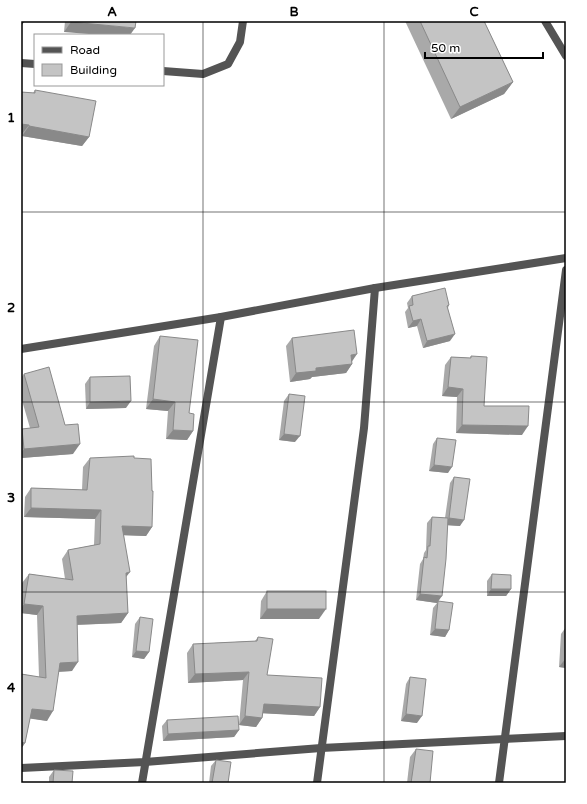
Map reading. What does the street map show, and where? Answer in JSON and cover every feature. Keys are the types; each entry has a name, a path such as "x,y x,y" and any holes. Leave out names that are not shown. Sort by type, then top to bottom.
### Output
{"street":[{"path":"164,71 203,74 228,64 240,42 243,21"},
{"path":"545,21 566,56"},
{"path":"21,63 34,64"},
{"path":"21,349 221,318 375,288 566,258"},
{"path":"499,783 566,270"},
{"path":"317,783 364,428 375,288"},
{"path":"142,783 221,318"},
{"path":"21,768 145,762 321,748 566,736"}],"building":[{"path":"71,21 136,21 135,28"},
{"path":"420,21 484,21 513,82 460,107"},
{"path":"35,90 96,101 89,137 21,124 21,92 35,93"},
{"path":"445,288 449,305 447,306 455,334 427,341 421,319 413,321 409,306 413,305 412,296"},
{"path":"354,330 357,354 351,355 352,364 316,368 316,371 296,373 292,338"},
{"path":"160,336 198,340 189,413 194,414 193,431 173,430 175,402 153,399"},
{"path":"471,356 487,357 484,406 529,406 528,426 462,425 463,389 448,387 451,357 471,358"},
{"path":"49,367 65,425 78,424 80,444 24,449 22,429 39,427 24,374"},
{"path":"130,376 131,401 90,402 90,377"},
{"path":"289,394 305,396 300,436 284,434"},
{"path":"437,438 456,440 452,467 434,465"},
{"path":"134,456 134,458 151,459 153,491 152,527 122,526 130,572 126,573 128,613 77,616 78,662 60,663 53,711 32,709 25,743 21,742 21,674 46,678 43,606 24,604 29,574 73,580 68,550 100,544 101,510 31,508 31,488 87,490 90,458"},
{"path":"454,477 470,479 464,520 449,518"},
{"path":"432,517 448,518 442,596 420,594 424,557 427,558 428,546 430,546"},
{"path":"492,574 511,575 511,589 491,589"},
{"path":"267,591 326,591 326,609 267,609"},
{"path":"438,601 453,603 449,630 435,629"},
{"path":"140,617 153,619 149,652 136,651"},
{"path":"258,637 273,639 267,675 322,678 320,707 264,704 262,718 245,716 249,672 195,674 193,644 257,641"},
{"path":"410,677 426,679 422,716 406,714"},
{"path":"238,716 239,730 168,734 167,720"},
{"path":"416,749 433,751 430,783 411,783"},
{"path":"216,760 231,762 228,783 212,783"},
{"path":"54,770 73,771 72,783 53,783"}]}
